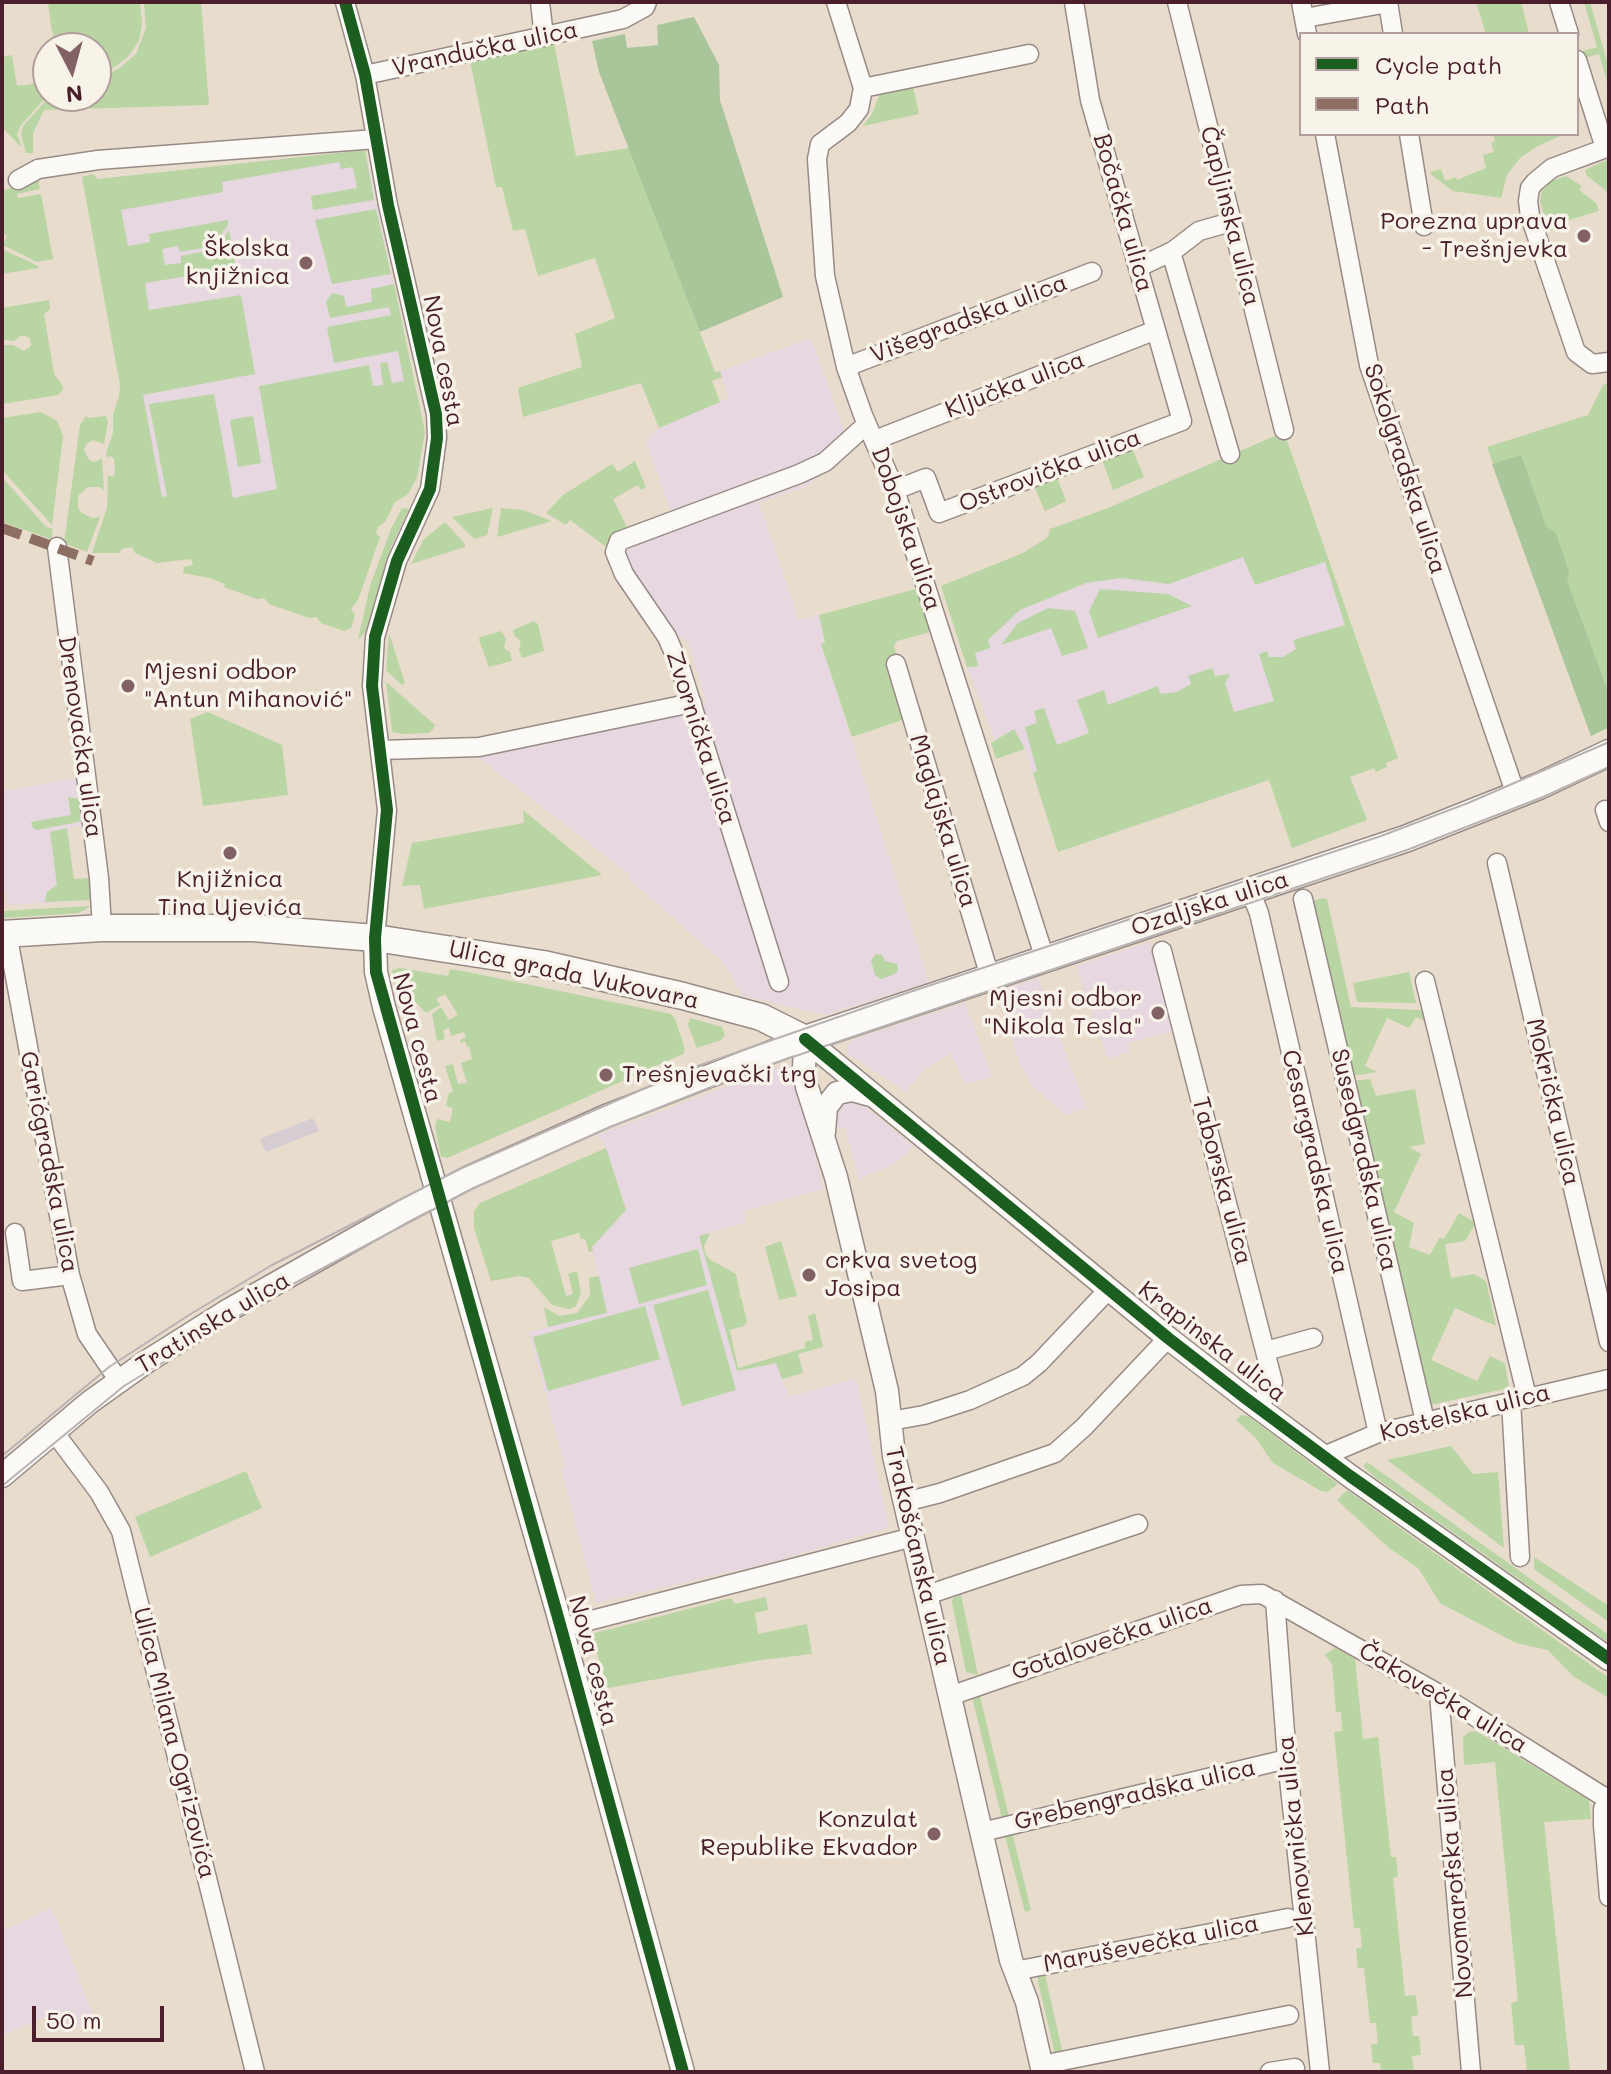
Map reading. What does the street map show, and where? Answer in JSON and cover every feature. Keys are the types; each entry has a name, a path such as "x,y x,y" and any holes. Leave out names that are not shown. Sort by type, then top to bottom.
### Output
{"main road":[{"name":"Ozaljska ulica","path":"805,1039 1405,839 1516,795 1609,753"},
{"name":"Ulica grada Vukovara","path":"5,933 102,928 253,928 375,938 543,964 683,996 761,1017 805,1039"}],"street":[{"name":"Nova cesta","path":"345,2 365,75 388,205 436,414 437,438 430,489 397,561 375,637 372,686 386,828 375,938 376,972 683,2072"},
{"path":"540,2 544,37"},
{"name":"Vrandučka ulica","path":"365,75 623,19 645,7 647,2"},
{"path":"836,2 863,88 1029,54"},
{"name":"Bočačka ulica","path":"1074,2 1090,100 1182,421"},
{"name":"Čapljinska ulica","path":"1177,2 1284,430"},
{"path":"1304,18 1388,2 1393,32"},
{"path":"1559,2 1568,32"},
{"path":"1579,66 1607,148 1552,168 1530,188 1528,201 1534,229 1576,352 1592,364 1609,362"},
{"name":"Dobojska ulica","path":"863,88 859,109 848,123 820,144 817,159 824,272 846,367 895,490 1045,959"},
{"name":"Sokolgradska ulica","path":"1325,136 1369,365 1516,795"},
{"path":"1409,136 1424,226"},
{"path":"18,180 38,169 98,160 376,139"},
{"path":"1139,267 1171,252 1199,231 1231,222"},
{"path":"1171,252 1230,454"},
{"name":"Višegradska ulica","path":"846,367 1092,272"},
{"name":"Ključka ulica","path":"871,432 1156,330"},
{"name":"Ostrovička ulica","path":"895,490 926,478 939,513 1182,421"},
{"name":"Zvornička ulica","path":"779,982 692,703 667,637 616,557 619,541 825,462 871,432"},
{"name":"Drenovačka ulica","path":"57,547 99,878 102,928"},
{"name":"Maglajska ulica","path":"896,664 990,977"},
{"path":"380,750 479,747 692,703"},
{"name":"Mokrička ulica","path":"1497,863 1609,1342"},
{"name":"Cesargradska ulica","path":"1250,891 1259,913 1378,1433"},
{"name":"Susedgradska ulica","path":"1303,899 1425,1421"},
{"name":"Garićgradska ulica","path":"5,933 70,1275 87,1334 119,1381"},
{"name":"Taborska ulica","path":"1162,951 1273,1382 1259,1407"},
{"path":"1425,981 1519,1399 1520,1557"},
{"path":"439,1192 606,1116 805,1039"},
{"name":"Krapinska ulica","path":"805,1039 1168,1338 1324,1456 1609,1659"},
{"name":"Trakošćanska ulica","path":"805,1039 804,1070 812,1104 825,1137 881,1365 890,1407 892,1445 913,1537 1015,1971 1027,2002 1043,2069"},
{"path":"825,1137 826,1107 837,1093 860,1091 878,1097"},
{"name":"Tratinska ulica","path":"2,1476 119,1381 227,1311 439,1192"},
{"path":"15,1233 22,1281 70,1275"},
{"path":"890,1421 924,1415 970,1400 1023,1376 1109,1289"},
{"path":"905,1502 1055,1453 1084,1427 1168,1338"},
{"path":"1266,1351 1313,1338"},
{"name":"Kostelska ulica","path":"1324,1456 1378,1433 1609,1379"},
{"name":"Ulica Milana Ogrizovića","path":"54,1432 109,1507 121,1531 255,2072"},
{"path":"927,1595 1138,1524"},
{"path":"561,1628 913,1537"},
{"name":"Gotalovečka ulica","path":"950,1696 1241,1595 1262,1594 1275,1600"},
{"name":"Čakovečka ulica","path":"1275,1600 1439,1694 1609,1799"},
{"name":"Klenovnička ulica","path":"1275,1600 1287,1759 1320,2072"},
{"name":"Novomarofska ulica","path":"1439,1694 1471,2072"},
{"name":"Grebengradska ulica","path":"982,1832 1287,1759"},
{"path":"1609,1799 1603,1809 1603,1825 1609,1897"},
{"name":"Maruševečka ulica","path":"1015,1971 1288,1918"},
{"path":"1043,2069 1289,2015"},
{"path":"1270,2072 1295,2068"}],"shaded area":[{"path":"365,150 425,432 417,478 408,494 205,537 120,549 121,401 98,179"},
{"path":"811,338 850,446 808,486 759,503 799,620 819,615 825,642 821,644 929,982 825,1015 743,996 721,960 630,880 629,874 479,758 479,754 707,704 688,642 677,636 639,583 625,557 631,543 674,522 646,441 659,428 729,398 720,371"},
{"path":"1284,432 1380,707 1341,752 1364,812 1269,780 1058,852 1025,749 996,759 991,744 995,740 941,586 1023,553 1048,537 1050,529 1108,508"},
{"path":"76,778 83,826 68,828 74,879 89,878 91,900 7,905 6,892 2,892 2,791"},
{"path":"1150,942 1174,1031 1128,1043 1130,1052 1108,1059 1076,966"},
{"path":"1038,978 1086,1108 1066,1115 1032,1086 1020,1064 997,992"},
{"path":"965,1003 992,1077 964,1084 951,1053 923,1070 906,1092 847,1053 849,1044 855,1039"},
{"path":"784,1065 791,1066 796,1072 823,1189 744,1211 746,1222 699,1236 737,1371 776,1363 789,1397 856,1378 889,1527 772,1562 596,1603 561,1469 565,1467 529,1332 607,1312 592,1247 626,1210 606,1148 598,1135"},
{"path":"854,1098 913,1146 889,1167 859,1180 845,1127 834,1129 833,1105"},
{"path":"313,1118 319,1131 266,1152 260,1139"},
{"path":"52,1908 96,2023 60,2031 51,2015 2,2035 2,1931"}],"green space":[{"path":"140,2 142,24 139,41 127,58 112,69 112,32 52,32 48,3"},
{"path":"144,2 201,2 209,105 112,108 112,72 136,54 146,28"},
{"path":"1476,2 1521,2 1529,32 1485,32"},
{"path":"1584,2 1590,2 1609,68 1609,88 1599,54 1584,58 1583,51 1597,47"},
{"path":"694,17 719,65 720,100 783,297 700,332 599,72 592,41 625,34 627,48 658,45 657,25"},
{"path":"554,43 576,156 630,148 715,372 720,371 722,377 712,381 720,402 659,428 641,383 523,417 518,388 582,367 575,334 615,318 595,258 538,276 525,229 513,231 502,187 496,187 470,61"},
{"path":"12,55 17,86 32,84 33,112 17,134 22,148 2,127 2,57"},
{"path":"913,86 919,114 863,126 872,114 880,93"},
{"path":"36,112 43,112 33,133 33,153 26,153 21,134 23,126"},
{"path":"1494,136 1560,136 1520,158 1507,175 1501,198 1453,191 1430,172 1441,169 1445,181 1456,177 1457,180 1486,168 1483,155 1494,152 1491,143 1495,141"},
{"path":"365,150 374,200 313,210 311,196 357,188 353,167 341,169 339,162 222,182 223,192 121,210 128,246 150,242 149,234 228,220 228,225 213,246 180,252 178,246 162,249 165,265 181,263 181,256 216,249 229,230 236,268 145,283 149,310 241,295 255,374 143,395 162,497 167,496 149,404 214,394 233,498 277,489 259,386 369,365 373,386 383,385 380,363 387,362 392,383 404,381 398,351 334,363 327,327 391,315 389,307 330,318 326,302 332,293 344,296 346,307 372,302 371,289 394,284 425,432 417,478 408,494 395,502 385,522 378,527 376,533 380,537 358,600 351,609 355,615 351,628 344,631 321,623 317,617 309,618 269,604 264,598 257,599 224,587 225,584 210,578 183,573 184,567 193,565 191,559 157,563 135,553 132,547 119,553 92,553 107,508 108,475 112,477 115,474 114,459 110,456 107,458 106,453 113,433 113,415 120,385 82,177 93,174 98,179"},
{"path":"1609,159 1608,192 1587,176 1585,170"},
{"path":"1566,176 1582,186 1579,190 1596,203 1599,211 1556,224 1557,229 1549,231 1540,201 1542,191 1551,181"},
{"path":"38,178 40,189 17,194 18,198 41,194 53,259 37,262 3,245 7,236 2,233 2,191"},
{"path":"376,209 391,274 332,284 315,220"},
{"path":"2,249 38,266 38,268 2,274"},
{"path":"49,300 50,309 44,314 54,374 63,386 62,391 58,395 2,404 2,345 13,345 24,351 31,346 30,339 25,336 14,341 2,340 2,308"},
{"path":"1609,383 1609,727 1591,736 1487,447 1588,415 1603,385"},
{"path":"41,412 57,421 63,436 52,525 2,470 2,418"},
{"path":"86,416 106,416 108,421 104,444 93,440 86,444 84,450 89,460 102,459 104,491 100,487 88,487 78,496 78,508 82,513 92,518 100,517 87,552 64,543 80,425"},
{"path":"253,416 261,463 238,467 230,420"},
{"path":"1284,432 1398,758 1376,772 1374,768 1350,777 1367,820 1292,848 1269,780 1058,852 1033,773 1037,771 1025,727 1037,723 1034,711 1044,708 1057,745 1089,733 1077,700 1104,690 1108,705 1158,686 1160,694 1177,692 1191,684 1188,676 1212,668 1215,676 1230,674 1225,683 1234,712 1274,701 1259,654 1267,651 1269,657 1283,657 1296,649 1293,640 1345,625 1325,562 1255,585 1243,557 1169,584 1121,578 1086,583 1020,610 988,640 990,648 975,653 978,666 971,667 967,667 941,586 1023,553 1048,537 1050,529 1108,508"},
{"path":"1131,446 1144,477 1113,490 1101,457"},
{"path":"1521,455 1546,526 1556,533 1569,572 1567,581 1609,694 1609,727 1591,736 1492,464"},
{"path":"635,461 646,487 641,490 638,485 613,499 627,527 614,533 605,546 570,520 566,525 546,513 563,495 612,464 618,472"},
{"path":"1056,475 1066,501 1045,511 1033,484"},
{"path":"2,477 46,527 53,529 51,539 2,522"},
{"path":"402,508 409,509 391,547 366,631 358,640 370,586"},
{"path":"493,508 487,535 474,539 452,517"},
{"path":"501,508 523,510 552,521 497,537"},
{"path":"445,522 465,547 411,564 424,539"},
{"path":"916,589 930,632 897,641 894,646 914,712 908,718 852,737 821,644 825,642 819,615"},
{"path":"1100,589 1168,594 1192,606 1098,638 1089,611"},
{"path":"1048,608 1075,611 1088,648 1062,656 1051,628 1001,645 1018,623"},
{"path":"534,621 538,624 544,651 522,658 519,650 521,642 513,630"},
{"path":"501,631 506,639 504,648 510,652 512,661 489,667 480,637"},
{"path":"389,633 405,683 402,685 386,670"},
{"path":"386,682 435,725 429,733 392,732"},
{"path":"208,712 282,745 288,795 203,806 190,719"},
{"path":"1014,729 1025,749 996,759 991,743"},
{"path":"68,797 80,799 83,821 37,830 33,828 31,822 71,815"},
{"path":"523,810 602,875 424,909 420,885 402,886 412,843 524,823"},
{"path":"67,828 74,879 89,878 91,900 45,902 47,892 57,885 50,832"},
{"path":"1327,899 1351,1007 1425,1012 1425,1021 1416,1017 1409,1028 1387,1018 1365,1066 1377,1072 1351,1076 1312,901"},
{"path":"91,906 79,913 4,918 3,911"},
{"path":"876,954 882,955 885,961 897,964 895,974 881,979 875,975 871,960"},
{"path":"400,968 448,976 450,969 468,972 671,1014 685,1049 683,1054 562,1108 447,1158 441,1157 435,1127 437,1119 450,1122 453,1108 446,1106 449,1093 453,1092 445,1066 453,1064 458,1084 467,1083 461,1063 472,1059 469,1046 460,1040 466,1037 464,1032 451,1036 449,1028 443,1030 445,1039 437,1041 432,1014 441,1007 449,1020 458,1015 445,994 436,999 440,1005 426,1013 408,994 397,996 392,970"},
{"path":"1409,972 1416,1003 1357,1002 1353,983"},
{"path":"690,1018 722,1027 725,1035 721,1040 697,1048 688,1025"},
{"path":"1370,1079 1376,1096 1415,1089 1425,1144 1409,1147 1421,1154 1394,1212 1414,1223 1409,1247 1430,1255 1439,1238 1444,1239 1459,1213 1476,1223 1465,1241 1445,1244 1451,1278 1474,1274 1486,1281 1496,1326 1455,1308 1431,1360 1477,1381 1490,1356 1505,1363 1509,1388 1430,1405 1352,1081"},
{"path":"606,1148 626,1210 592,1247 593,1251 589,1252 585,1239 581,1239 579,1233 551,1241 566,1296 573,1294 568,1274 577,1271 581,1293 576,1306 569,1309 552,1305 529,1278 519,1276 491,1281 474,1228 474,1211 480,1203"},
{"path":"710,1233 704,1246 705,1253 709,1259 736,1274 747,1321 744,1326 730,1330 738,1368 805,1348 805,1342 813,1340 808,1316 815,1313 823,1347 798,1354 803,1373 782,1379 776,1363 737,1371 699,1236"},
{"path":"781,1241 797,1296 779,1300 765,1247"},
{"path":"698,1249 707,1285 639,1304 629,1268"},
{"path":"599,1276 607,1313 548,1327 544,1307 559,1316 577,1313 590,1295 589,1278"},
{"path":"708,1290 736,1390 682,1406 653,1305"},
{"path":"645,1306 660,1359 548,1391 533,1337"},
{"path":"1241,1415 1248,1416 1338,1484 1327,1492 1321,1491 1273,1463 1255,1437 1236,1420"},
{"path":"1451,1446 1473,1474 1498,1472 1504,1548 1387,1460"},
{"path":"1367,1462 1609,1635 1609,1643 1375,1477 1363,1466"},
{"path":"246,1471 262,1508 150,1557 135,1517"},
{"path":"1347,1490 1609,1678 1609,1698 1573,1676 1548,1650 1516,1643 1440,1603 1418,1568 1389,1548 1337,1500"},
{"path":"1534,1557 1609,1606 1609,1622 1534,1569"},
{"path":"961,1595 978,1675 966,1672 952,1602 953,1598"},
{"path":"766,1597 768,1610 755,1613 758,1634 807,1624 812,1654 761,1660 608,1688 591,1634 731,1598 735,1604"},
{"path":"1335,1648 1355,1659 1363,1739 1378,1737 1391,1857 1396,1857 1398,1876 1393,1878 1405,1996 1416,1995 1418,2015 1411,2017 1413,2036 1419,2036 1421,2055 1412,2056 1414,2072 1381,2072 1380,2063 1373,2063 1371,2045 1378,2043 1376,2023 1370,2023 1364,1968 1358,1968 1356,1949 1362,1947 1360,1928 1354,1928 1334,1732 1342,1731 1341,1712 1336,1712 1332,1664 1325,1655"},
{"path":"979,1692 1009,1817 1002,1819 972,1697"},
{"path":"1476,1731 1589,1800 1591,1819 1544,1822 1570,2072 1527,2072 1524,2045 1515,2045 1511,2003 1518,2001 1495,1762 1464,1765 1463,1737"},
{"path":"1012,1832 1031,1910 1025,1912 1005,1836"},
{"path":"1045,1975 1063,2054 1055,2054 1038,1982 1038,1977"}],"tram line":[{"path":"2,1456 109,1367 189,1315 272,1265 462,1168 689,1069 907,993 1381,836 1468,803 1609,742"},
{"path":"2,1486 124,1386 278,1292 472,1189 610,1127 757,1069 1407,850 1543,797 1609,767"}],"marked path":[{"path":"2,528 93,561"}],"cycle path":[{"path":"345,2 365,75 388,205 436,414 437,438 430,489 397,561 375,637 372,686 387,810 375,938 376,972 683,2072"},
{"path":"805,1039 1244,1397 1609,1659"}],"place":[{"name":"Porezna uprava - Trešnjevka","path":"1584,236"},
{"name":"Školska knjižnica","path":"306,263"},
{"name":"Mjesni odbor \"Antun Mihanović\"","path":"128,686"},
{"name":"Knjižnica Tina Ujevića","path":"230,853"},
{"name":"Mjesni odbor \"Nikola Tesla\"","path":"1158,1013"},
{"name":"Trešnjevački trg","path":"606,1075"},
{"name":"crkva svetog Josipa","path":"809,1275"},
{"name":"Konzulat Republike Ekvador","path":"934,1834"}]}
